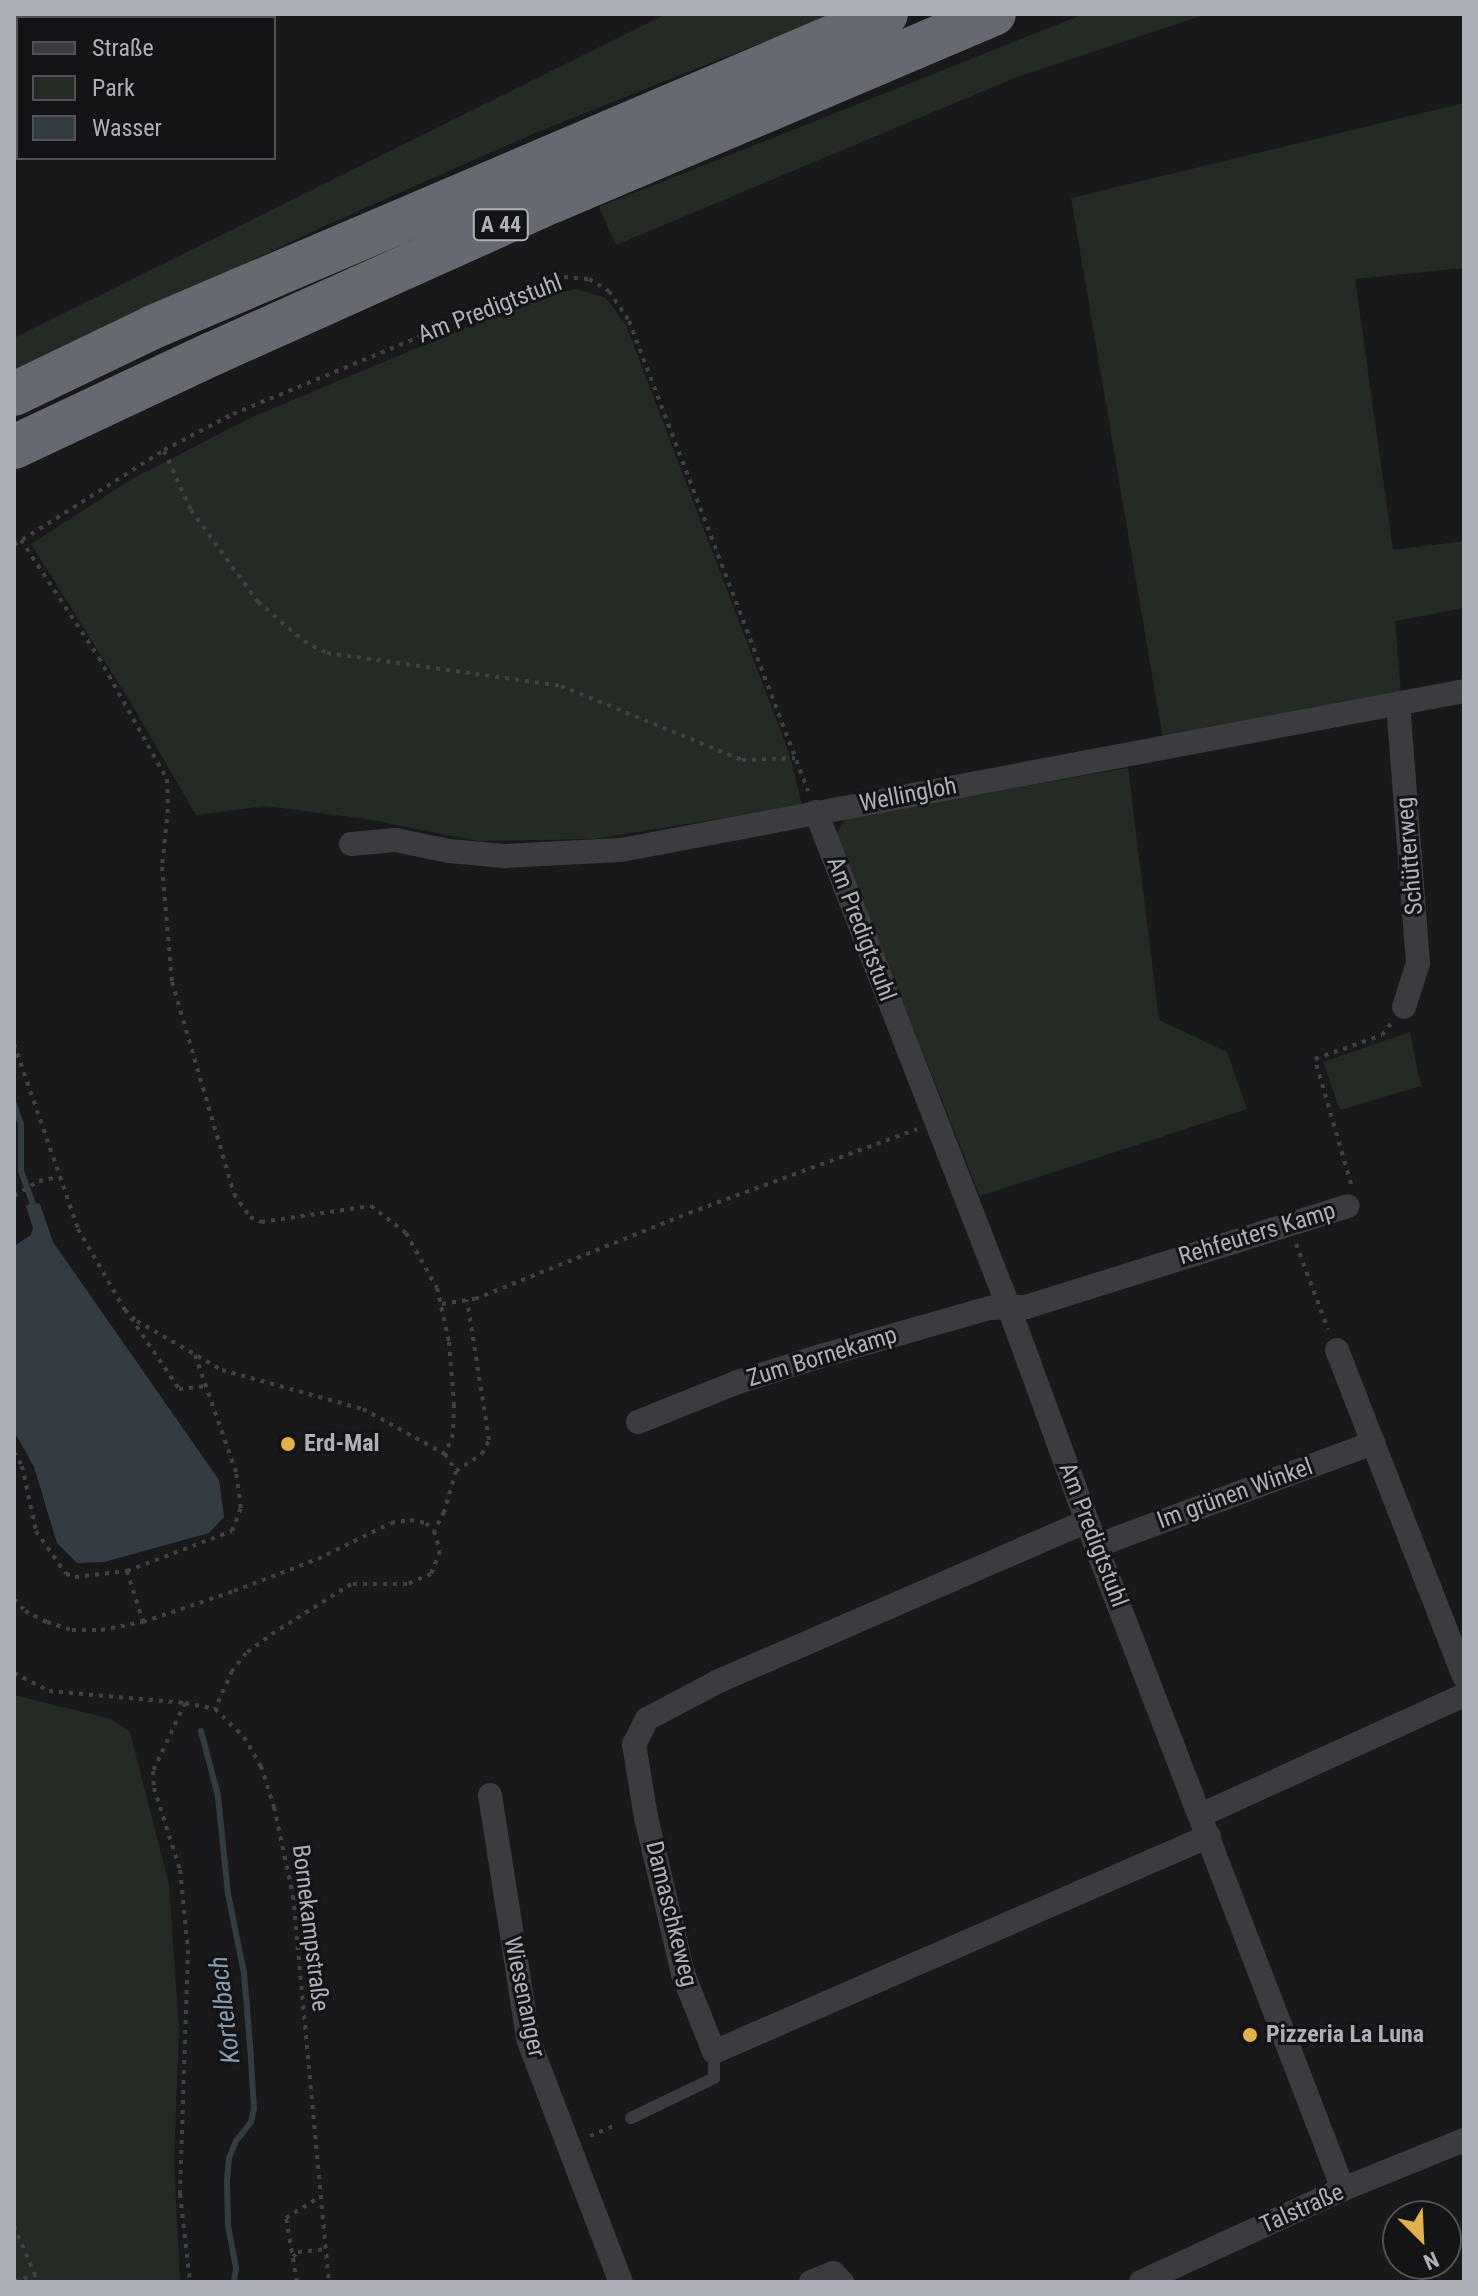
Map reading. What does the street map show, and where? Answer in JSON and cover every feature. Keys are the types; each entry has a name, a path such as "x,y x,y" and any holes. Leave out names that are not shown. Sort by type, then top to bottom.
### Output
{"highway":[{"name":"A 44","path":"14,394 153,327 886,14"},
{"name":"A 44","path":"14,447 553,201 994,14"}],"street":[{"name":"Wellingloh","path":"351,844 396,840 449,851 505,856 563,856 621,850 1464,691"},
{"name":"Schütterweg","path":"1398,703 1418,963 1404,1007"},
{"name":"Am Predigtstuhl","path":"816,812 934,1122 1009,1308 1096,1546 1343,2189"},
{"name":"Rehfeuters Kamp","path":"1009,1308 1026,1307 1348,1206"},
{"name":"Zum Bornekamp","path":"638,1422 738,1382 990,1308 1009,1308"},
{"path":"1337,1350 1464,1676"},
{"name":"Im grünen Winkel","path":"1096,1546 1373,1443"},
{"name":"Damaschkeweg","path":"714,2052 683,1974 646,1817 634,1744 647,1719 785,1651 1087,1521"},
{"path":"714,2052 1205,1826 1464,1695"},
{"name":"Wiesenanger","path":"490,1795 528,2039 621,2282"},
{"name":"Talstraße","path":"1141,2282 1343,2189 1464,2140"},
{"path":"811,2282 833,2273 842,2282"}],"lane":[{"path":"631,2118 714,2078 714,2052"}],"path":[{"name":"Am Predigtstuhl","path":"14,545 164,450 296,387 564,277 589,279 609,291 629,321 816,812"},
{"path":"164,450 191,510 258,602 304,641 327,653 561,686 742,760 795,758"},
{"path":"21,540 99,658 167,779 168,809 162,867 172,982 234,1194 250,1217 261,1222 371,1206 406,1233 424,1260 442,1304 454,1404 453,1434 445,1454"},
{"name":"Rehfeuters Kamp","path":"1348,1206 1351,1179 1315,1059 1382,1035 1404,1007"},
{"path":"14,1044 78,1229 125,1310 179,1389 206,1386"},
{"path":"442,1304 467,1300 934,1122"},
{"path":"14,1196 32,1185 58,1177"},
{"path":"1289,1224 1337,1350"},
{"path":"434,1531 444,1512 456,1471 482,1454 489,1440 467,1300"},
{"path":"125,1310 137,1321 232,1375 363,1409 445,1454 456,1471"},
{"path":"14,1452 22,1466 36,1531 57,1565 75,1577 127,1571 232,1531 241,1508 236,1472 195,1353"},
{"path":"14,1599 25,1611 47,1622 72,1630 101,1630 143,1622 318,1559 391,1523 410,1520 426,1523 434,1531 440,1551 431,1574 407,1584 351,1584 275,1632 246,1653 232,1671 215,1709 185,1703 49,1691 14,1673"},
{"path":"127,1571 143,1622"},
{"path":"185,1703 153,1771 154,1788 180,1870 188,1950 180,2194 190,2282"},
{"name":"Bornekampstraße","path":"215,1709 244,1737 261,1766 293,1896 329,2282"},
{"path":"569,2145 631,2118"},
{"path":"297,2282 286,2218 319,2197"},
{"path":"14,2226 38,2282"},
{"path":"293,2257 298,2252 325,2249"},
{"path":"14,2281 36,2275"}],"green space":[{"path":"666,14 834,14 535,133 329,224 14,372 14,338"},
{"path":"1084,14 1207,14 1017,77 616,245 599,207"},
{"path":"1464,103 1464,268 1355,279 1393,550 1464,541 1464,608 1395,621 1401,694 1163,739 1071,198"},
{"path":"577,289 606,298 626,325 789,753 802,805 594,839 478,841 366,819 265,806 196,815 131,703 31,544 132,479 252,417 541,296"},
{"path":"1128,768 1159,1020 1227,1052 1247,1109 980,1196 836,834 846,818"},
{"path":"1410,1032 1421,1086 1340,1110 1323,1062"},
{"path":"14,1695 111,1719 130,1732 169,1885 179,2029 174,2162 180,2282 14,2282"}],"water":[{"path":"32,1202 40,1204 53,1242 219,1480 224,1517 209,1533 104,1562 77,1563 57,1543 34,1467 14,1431 14,1246 31,1235 33,1228 26,1206"}],"waterway":[{"name":"Kortelbach","path":"14,1104 21,1124 21,1171 32,1202"},
{"name":"Kortelbach","path":"201,1731 218,1796 228,1894 244,1973 254,2109 251,2122 236,2141 229,2158 228,2225 236,2268 234,2282"}],"place":[{"name":"Erd-Mal","path":"288,1444"},
{"name":"Pizzeria La Luna","path":"1250,2035"}]}
